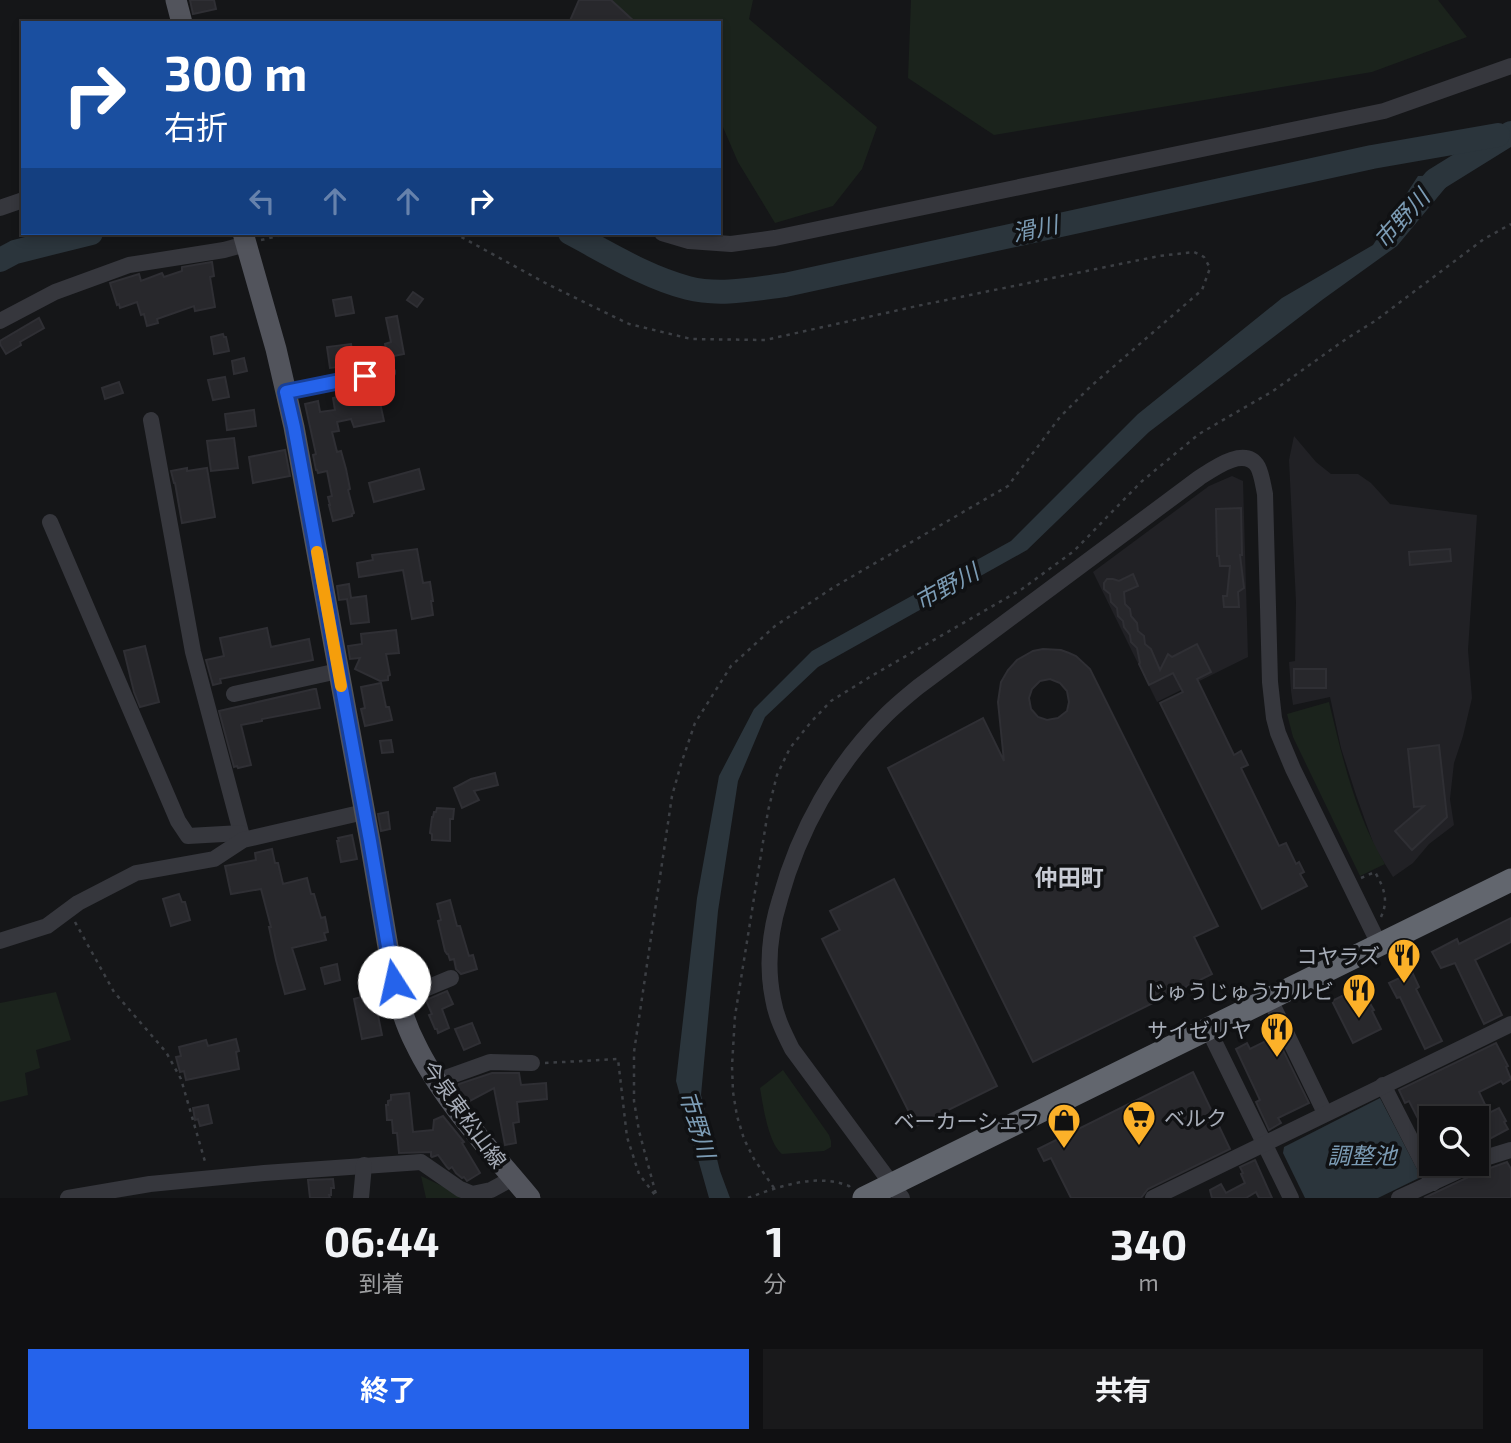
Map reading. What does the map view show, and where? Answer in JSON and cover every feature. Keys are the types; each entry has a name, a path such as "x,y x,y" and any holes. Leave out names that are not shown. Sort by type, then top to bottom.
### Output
{"highway":[{"path":"897,1194 1379,944 1511,880"},
{"path":"858,1194 897,1194 1511,894"}],"main road":[{"path":"176,0 181,21"},
{"name":"今泉東松山線","path":"244,238 276,349 294,427 398,1000 415,1044 437,1081 530,1198"}],"street":[{"path":"669,235 689,241 731,244 775,238 1384,111 1511,66"},
{"path":"0,208 21,201"},
{"path":"0,321 55,292 130,265 224,250 244,238"},
{"path":"286,392 388,372"},
{"path":"151,420 193,652 242,836"},
{"path":"897,1194 792,1049 780,1024 773,999 769,971 773,925 784,883 803,834 817,806 858,747 885,716 918,687 1199,478 1235,458 1250,459 1255,463 1262,477 1265,494 1270,682 1278,733 1379,944"},
{"path":"50,522 178,821 188,836 242,836 364,812"},
{"path":"234,694 338,671"},
{"path":"0,941 47,926 78,903 136,873 214,859 242,836"},
{"path":"398,1000 451,978"},
{"path":"1275,1010 1325,1114"},
{"path":"1153,1198 1511,1024"},
{"path":"1213,1041 1291,1198"},
{"path":"437,1081 490,1062 531,1063"},
{"path":"1383,1085 1433,1183"},
{"path":"1489,1157 1511,1150"},
{"path":"68,1198 150,1184 364,1164 421,1162 460,1189 472,1194 491,1189 513,1178"},
{"path":"362,1198 364,1164"},
{"path":"1399,1198 1448,1176"}],"path":[{"path":"774,1188 744,1139 733,1092 732,1066 735,1016 768,811 777,775 790,748 831,701 1022,589 1074,551 1141,482 1199,435 1273,391 1375,321 1484,239 1511,224"},
{"path":"244,238 272,235"},
{"path":"458,235 549,285 629,324 691,340 765,340 1159,256 1194,252 1204,257 1210,268 1202,290 1090,387 1060,417 1008,486 834,587 775,626 731,666 695,723 672,796 634,1052 634,1101 657,1198"},
{"path":"1358,880 1375,872 1386,899 1380,919"},
{"path":"69,911 114,992 166,1052 181,1079 210,1178"},
{"path":"531,1063 618,1059 627,1137 639,1174 657,1198"},
{"path":"748,1198 774,1188 813,1180 836,1181 849,1186 858,1194"}],"shaded area":[{"path":"611,0 753,0 749,19 877,127 862,169 833,206 775,223 738,162 721,123 721,21 631,21"},
{"path":"911,0 1438,0 1467,37 1372,72 994,135 908,78"},
{"path":"1294,436 1316,462 1331,474 1358,474 1371,483 1390,504 1477,515 1468,650 1472,698 1454,763 1450,799 1454,825 1429,844 1413,863 1393,877 1375,848 1356,795 1341,748 1330,697 1293,705 1289,662 1295,661 1296,602 1289,460"},
{"path":"1232,476 1243,481 1248,657 1157,702 1093,572 1209,486"},
{"path":"1329,702 1358,806 1385,864 1360,876 1293,737 1287,714"},
{"path":"56,992 71,1040 36,1050 40,1068 25,1073 28,1095 0,1102 0,1003"},
{"path":"783,1070 829,1135 831,1147 824,1151 782,1154 777,1149 767,1123 760,1088"},
{"path":"421,1176 459,1194 460,1198 426,1198"}],"water":[{"path":"1456,175 1397,246 1149,432 1027,550 818,667 765,717 738,781 718,911 701,1095 720,1171 730,1198 709,1198 676,1081 697,898 719,776 754,709 812,651 1011,541 1138,414 1282,298 1373,245 1418,176"},
{"name":"調整池","path":"1380,1098 1421,1177 1378,1198 1305,1198 1283,1153 1284,1147"}],"building":[{"path":"190,0 214,0 216,9 193,14"},
{"path":"579,0 611,0 634,21 570,21"},
{"path":"212,262 214,276 210,277 215,307 195,311 194,306 157,319 158,323 147,326 137,302 120,308 119,304 117,305 110,283 139,274 141,281 162,273 164,277 182,271 182,267"},
{"path":"413,292 423,299 417,307 407,300"},
{"path":"351,297 354,313 336,316 333,300"},
{"path":"397,316 404,354 388,357 385,344 391,342 386,318"},
{"path":"39,318 44,328 6,354 0,341"},
{"path":"223,334 229,351 214,354 211,337"},
{"path":"351,344 354,365 330,368 327,347"},
{"path":"244,358 247,371 234,374 232,361"},
{"path":"225,377 229,397 213,400 208,380"},
{"path":"119,382 123,393 105,399 102,388"},
{"path":"377,389 384,421 354,427 351,419 337,422 339,431 332,432 337,452 341,451 346,469 354,513 333,521 328,497 332,496 327,471 318,473 316,470 313,455 316,454 305,404 318,401 320,412 335,410 333,398"},
{"path":"254,410 256,426 227,430 225,414"},
{"path":"234,438 238,468 211,471 207,441"},
{"path":"285,450 290,476 253,483 249,457"},
{"path":"187,468 187,471 207,468 215,517 182,523 171,471"},
{"path":"419,469 424,489 374,502 369,483"},
{"path":"1241,508 1240,555 1244,588 1238,592 1239,607 1224,607 1223,596 1227,596 1230,566 1220,566 1217,556 1216,509"},
{"path":"417,549 423,583 430,582 433,615 412,619 403,570 359,577 357,563 373,560 372,555"},
{"path":"1450,549 1451,561 1410,565 1409,552"},
{"path":"1133,574 1138,586 1124,592 1125,604 1137,623 1138,631 1144,636 1145,644 1151,649 1160,670 1168,654 1172,657 1197,644 1211,672 1197,679 1234,755 1241,751 1248,765 1241,768 1279,846 1286,843 1296,864 1299,862 1304,872 1300,874 1307,886 1262,909 1160,703 1183,692 1173,673 1149,685 1139,664 1137,648 1118,616 1117,608 1111,602 1110,594 1104,589 1107,579 1119,581"},
{"path":"349,584 351,598 366,596 369,622 351,624 347,599 339,600 337,586"},
{"path":"267,628 271,647 309,639 313,660 220,679 221,683 213,685 206,660 224,656 220,638"},
{"path":"396,630 399,653 386,654 390,675 388,680 380,681 355,669 360,658 350,659 348,646 362,644 361,634"},
{"path":"145,646 159,702 140,707 124,651"},
{"path":"1061,650 1076,656 1090,669 1218,926 1194,937 1212,974 1033,1062 888,768 983,718 1004,761 998,702 1001,682 1017,660 1033,651","holes":["1050,679 1060,683 1067,691 1067,711 1058,718 1047,720 1038,717 1031,709 1029,698 1032,689 1040,681"]},
{"path":"1294,669 1326,669 1326,688 1294,688"},
{"path":"381,683 392,720 365,726 361,709 365,708 361,687"},
{"path":"316,689 320,708 241,725 251,765 234,767 219,711"},
{"path":"391,740 393,752 382,753 380,741"},
{"path":"1439,745 1447,817 1412,850 1395,831 1424,806 1414,807 1408,749"},
{"path":"495,773 498,785 474,791 479,800 462,808 454,788 471,779"},
{"path":"437,808 454,809 453,819 450,819 450,841 432,840 432,817"},
{"path":"388,812 390,829 381,831 378,814"},
{"path":"352,835 357,859 341,862 338,838"},
{"path":"272,849 283,884 307,878 321,918 325,917 328,932 324,933 326,940 292,948 305,989 285,994 261,889 231,894 225,866 256,860 255,853"},
{"path":"894,879 997,1086 916,1126 822,939 840,930 830,911"},
{"path":"179,894 182,902 185,902 190,920 171,926 163,899"},
{"path":"450,900 457,926 460,926 469,956 473,955 477,969 461,974 456,969 454,959 450,960 445,951 438,921 441,920 437,904"},
{"path":"1511,918 1511,942 1475,960 1502,1015 1484,1024 1455,963 1441,968 1432,952 1457,939 1459,944"},
{"path":"337,964 340,980 325,984 321,968"},
{"path":"1412,972 1419,987 1416,989 1442,1041 1425,1049 1400,997 1397,998 1389,983"},
{"name":"じゅうじゅうカルビ","path":"1360,987 1374,1010 1372,1011 1381,1029 1353,1043 1332,1001"},
{"path":"447,991 453,1004 442,1009 449,1028 438,1033 429,1015 432,1014 426,1000"},
{"path":"365,996 366,1003 375,1001 382,1035 362,1039 354,999"},
{"path":"472,1023 480,1043 464,1050 455,1029"},
{"path":"1276,1036 1309,1103 1278,1118 1281,1123 1269,1130 1256,1102 1260,1100 1236,1049 1247,1043 1250,1049"},
{"path":"236,1039 239,1069 186,1080 184,1071 180,1072 176,1057 181,1056 179,1047 206,1040 208,1046"},
{"path":"1496,1043 1508,1066 1506,1067 1511,1079 1479,1092 1486,1106 1419,1106 1419,1121 1409,1101 1405,1103 1399,1090"},
{"path":"1193,1072 1230,1149 1148,1189 1141,1198 1071,1198 1051,1158 1044,1161 1038,1149"},
{"path":"492,1073 519,1073 521,1085 546,1083 547,1099 517,1102 519,1122 513,1123 516,1143 505,1145 494,1088 468,1102 456,1085"},
{"path":"409,1093 413,1132 433,1130 434,1120 443,1116 464,1142 462,1143 480,1173 467,1181 452,1167 449,1169 438,1155 432,1157 431,1152 399,1153 397,1133 393,1133 392,1120 387,1120 386,1105 391,1100 391,1095"},
{"path":"208,1105 212,1123 200,1126 198,1119 195,1120 193,1108"},
{"path":"1499,1108 1508,1129 1489,1139 1489,1113"},
{"path":"1255,1160 1272,1198 1259,1198 1256,1192 1246,1198 1212,1198 1210,1190 1221,1184 1226,1193 1245,1183 1240,1167"},
{"path":"1507,1162 1511,1169 1511,1198 1424,1198 1471,1176 1489,1176 1489,1168"},
{"path":"333,1179 334,1188 331,1188 330,1198 310,1198 308,1180"}],"waterway":[{"name":"市野川","path":"1420,198 1435,180 1511,133"},
{"name":"滑川","path":"574,235 628,264 672,283 700,290 749,290 785,285 1372,157 1498,135"},
{"name":"滑川","path":"0,260 15,252 83,235"}],"slow traffic":[{"path":"317,552 341,686"}],"place":[{"name":"コヤラズ","path":"1404,985"},
{"name":"じゅうじゅうカルビ","path":"1359,1020"},
{"name":"サイゼリヤ","path":"1277,1059"},
{"name":"ベルク","path":"1139,1147"},
{"name":"ベーカーシェフ","path":"1064,1150"}],"district":[{"name":"仲田町","path":"1069,877"}],"route":[{"path":"365,376 286,392 394,982"}]}
